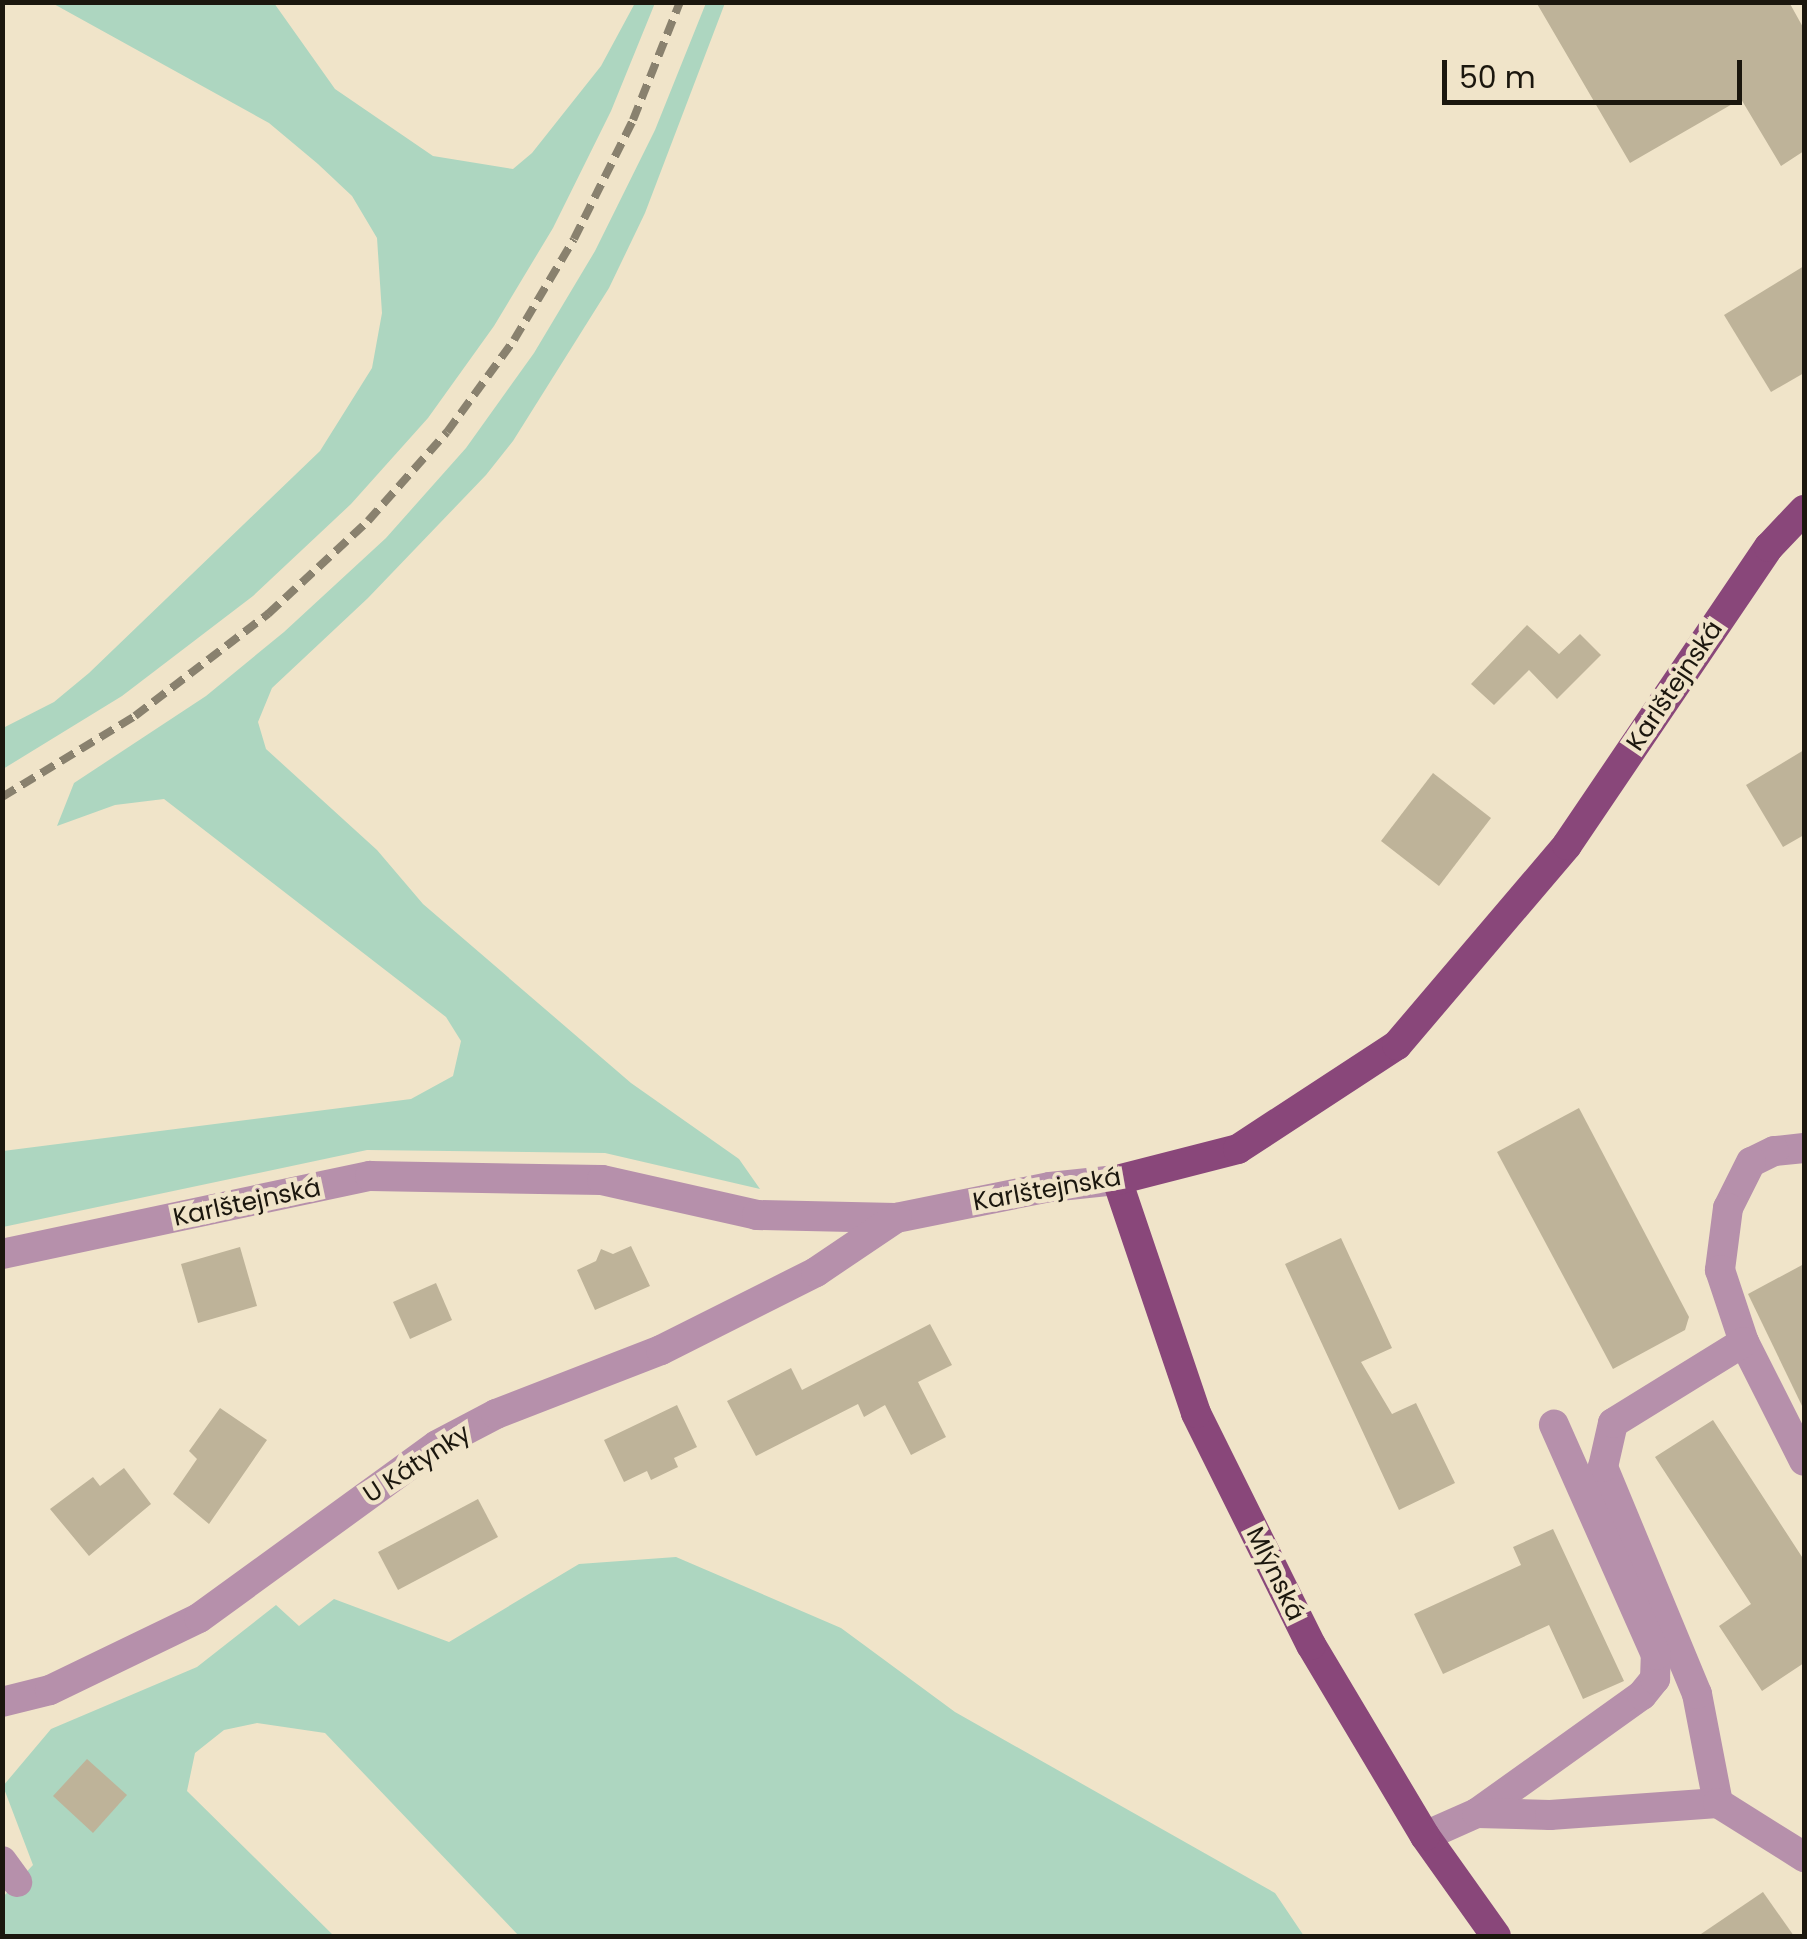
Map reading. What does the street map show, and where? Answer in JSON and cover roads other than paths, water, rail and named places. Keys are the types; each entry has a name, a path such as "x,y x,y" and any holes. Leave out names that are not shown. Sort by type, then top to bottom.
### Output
{"main road":[{"name":"Karlštejnská","path":"1117,1180 1238,1149 1397,1045 1566,845 1770,547 1804,510"},
{"name":"Mlýnská","path":"1117,1180 1196,1413 1311,1646 1425,1836 1496,1936"}],"street":[{"path":"1804,1148 1774,1151 1751,1162 1728,1208 1720,1270 1744,1342 1804,1461"},
{"name":"Karlštejnská","path":"2,1254 370,1176 602,1180 757,1215 896,1218 1050,1187 1117,1180"},
{"name":"U Kátynky","path":"2,1702 50,1690 199,1618 437,1445 496,1414 661,1350 816,1272 896,1218"},
{"path":"1718,1804 1696,1694 1603,1466 1614,1423 1744,1342"},
{"path":"1425,1836 1477,1813 1642,1694 1656,1678 1656,1655 1554,1424"},
{"path":"1477,1813 1550,1815 1718,1804 1804,1857"}],"railway":[{"path":"2,797 135,716 268,614 368,521 447,432 514,340 574,239 633,120 680,2"}]}
